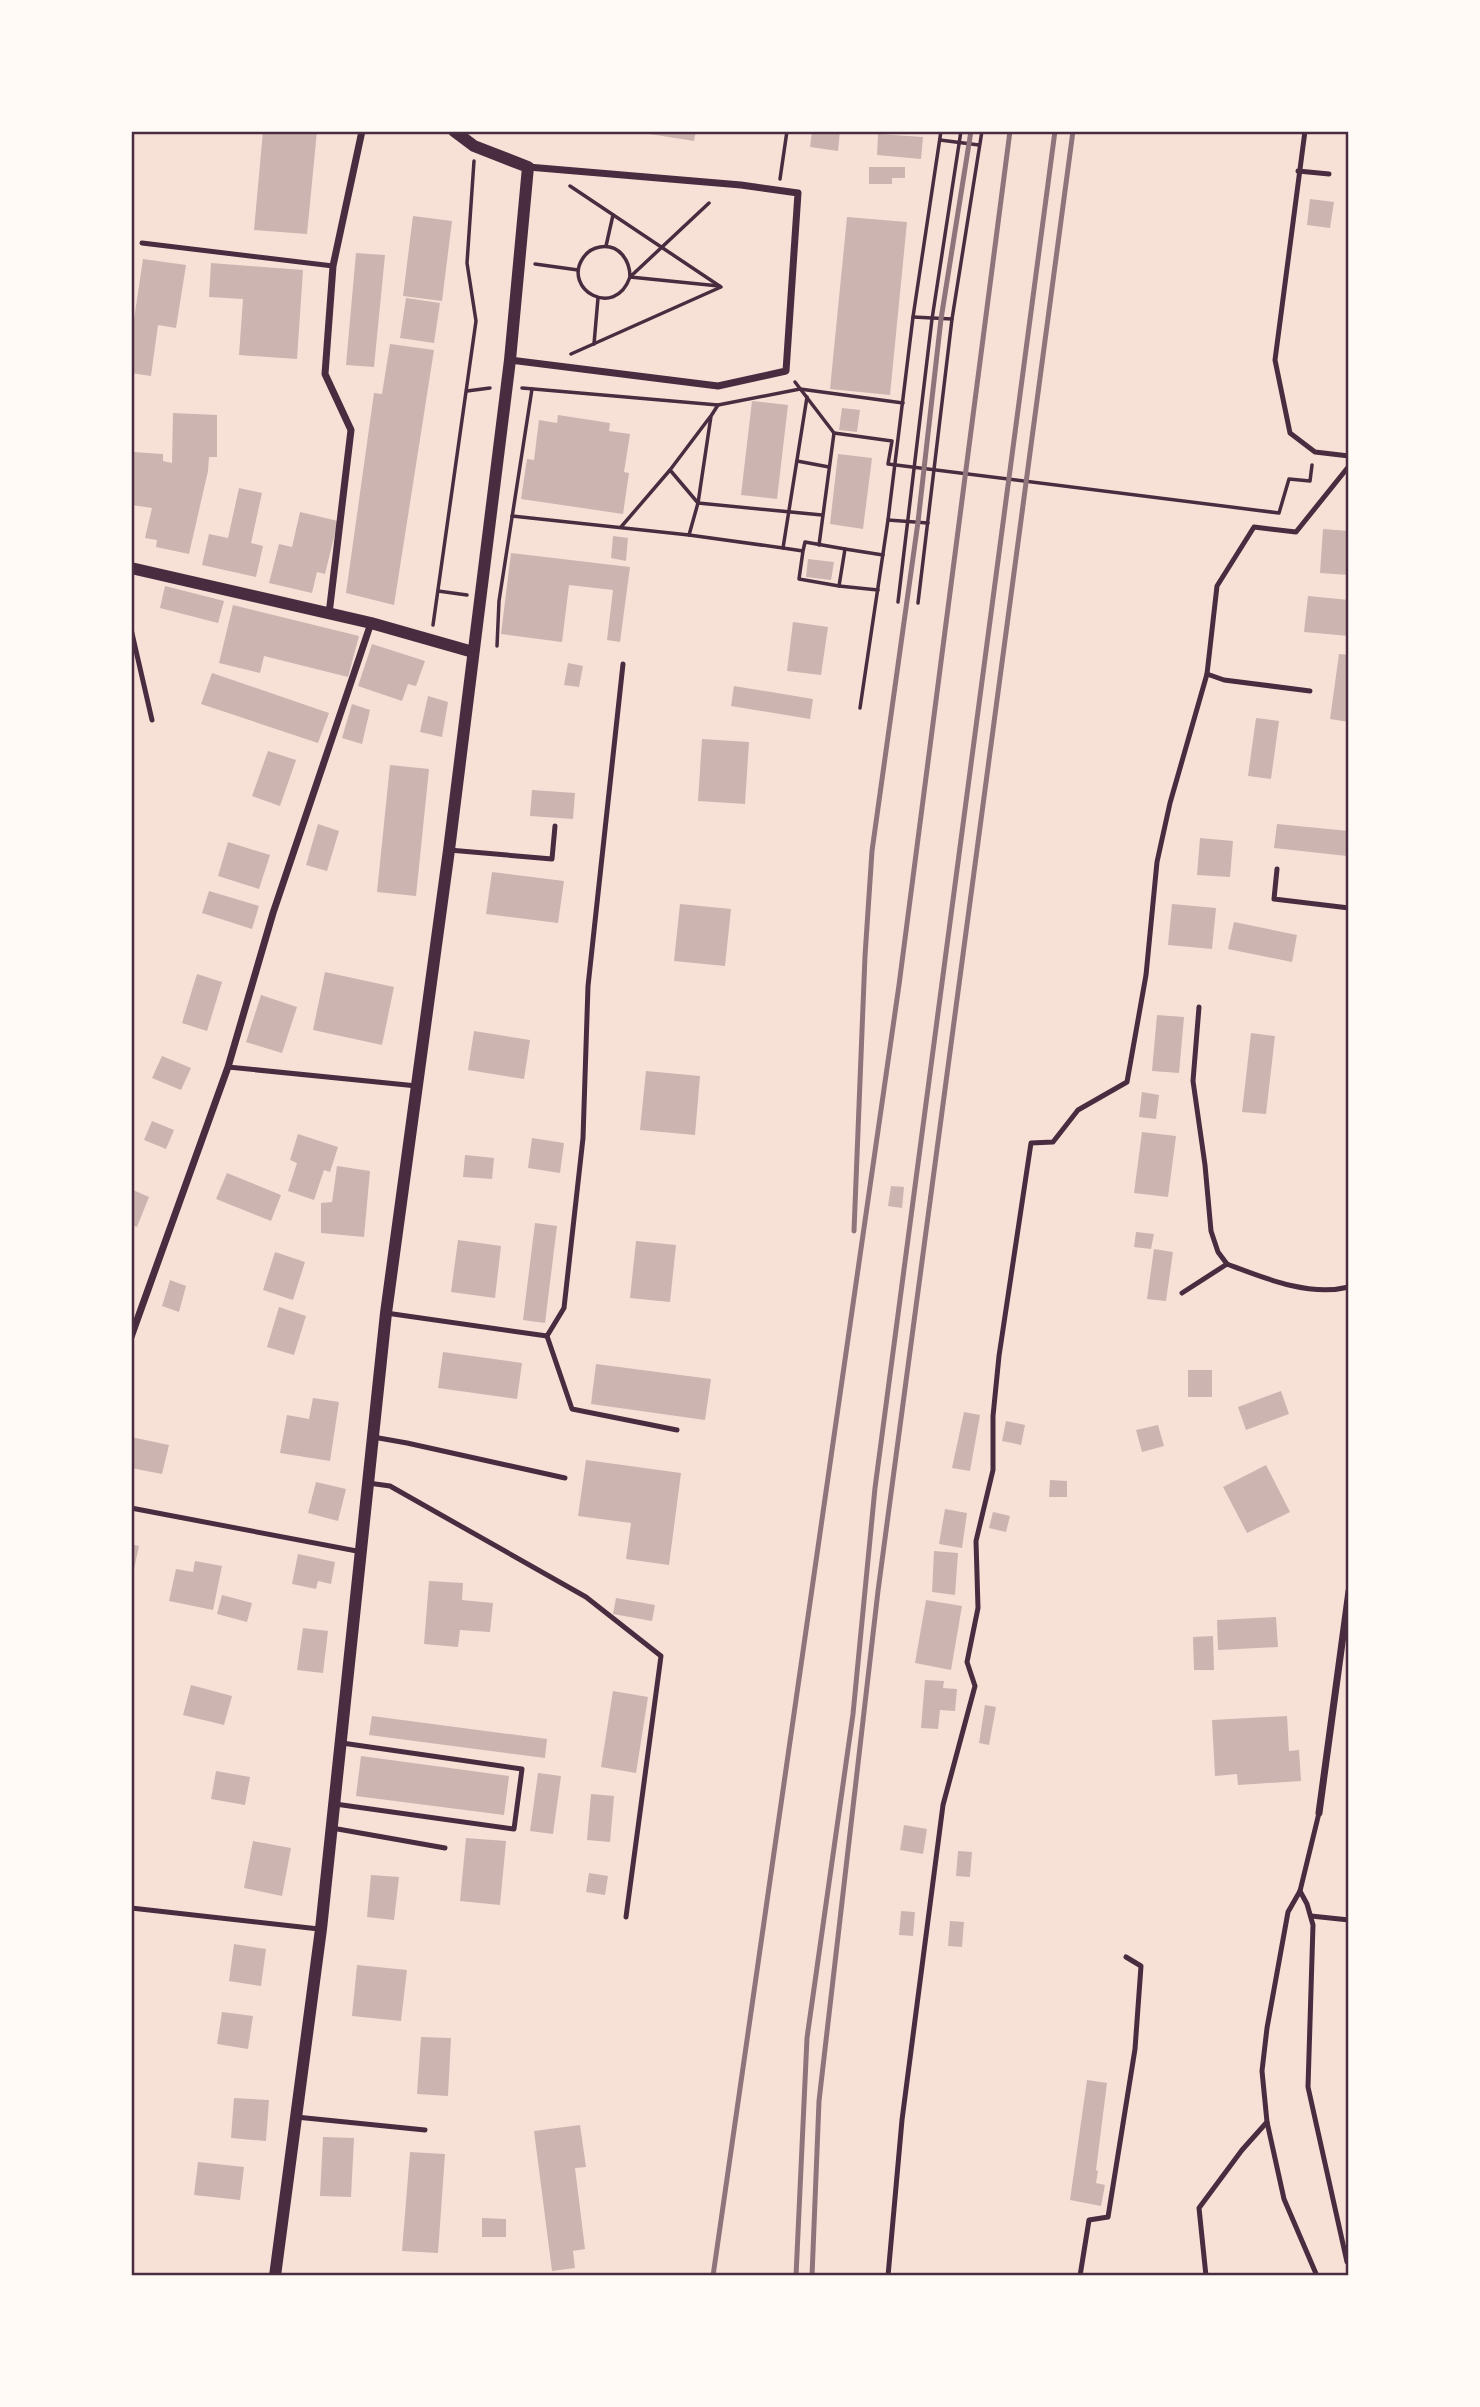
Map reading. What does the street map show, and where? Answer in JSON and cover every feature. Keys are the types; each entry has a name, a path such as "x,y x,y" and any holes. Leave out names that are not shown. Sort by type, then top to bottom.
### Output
{"street":[{"path":"329,614 351,430 326,374 333,266 362,131"},
{"path":"454,131 474,146 528,167 741,185 798,193 786,371 718,386 510,360"},
{"path":"275,2276 321,1929 386,1312 449,850 510,360 528,167"},
{"path":"131,568 371,623 472,652"},
{"path":"131,1337 228,1067 273,913 371,623"},
{"path":"1319,1813 1349,1591"}],"lane":[{"path":"1305,131 1275,360 1290,433 1315,452 1349,456"},
{"path":"1298,171 1329,174"},
{"path":"142,243 333,266"},
{"path":"888,2276 902,2120 943,1805 975,1686 967,1662 978,1608 976,1541 993,1470 993,1416 999,1356 1031,1143 1053,1142 1078,1110 1126,1082 1146,975 1157,862 1170,803 1207,674 1217,586 1254,527 1296,532 1349,466"},
{"path":"131,629 152,720"},
{"path":"547,1336 564,1308 583,1139 589,986 623,664"},
{"path":"1207,674 1224,680 1310,691"},
{"path":"449,850 552,859 555,826"},
{"path":"1277,869 1274,899 1349,908"},
{"path":"1199,1007 1192,1081 1205,1165 1211,1231 1218,1252 1227,1264 1272,1280 1331,1291 1349,1287"},
{"path":"228,1067 417,1086"},
{"path":"1182,1293 1227,1264"},
{"path":"386,1312 547,1336"},
{"path":"547,1336 572,1409 677,1430"},
{"path":"373,1437 565,1478"},
{"path":"368,1483 390,1486 586,1597 661,1656 626,1917"},
{"path":"131,1508 362,1552"},
{"path":"335,1804 514,1829 522,1769 342,1743"},
{"path":"1317,2276 1284,2199 1267,2122 1262,2071 1288,1912 1300,1891 1319,1813"},
{"path":"332,1828 445,1848"},
{"path":"1300,1891 1313,1925 1308,2087 1346,2262 1349,2262"},
{"path":"131,1908 321,1929"},
{"path":"1311,1916 1349,1920"},
{"path":"1080,2276 1089,2220 1108,2217 1135,2049 1140,1965 1126,1957"},
{"path":"296,2117 425,2130"},
{"path":"1206,2276 1199,2208 1242,2150 1267,2122"}],"path":[{"path":"778,191 787,131"},
{"path":"860,708 941,131"},
{"path":"898,602 932,319 961,131"},
{"path":"918,603 952,319 982,131"},
{"path":"940,141 980,145"},
{"path":"430,640 476,321 467,263 474,146"},
{"path":"544,169 721,286"},
{"path":"630,277 630,268 622,253 606,246 590,250 579,270 579,281 584,289 598,298 615,296 622,292 630,277 709,203"},
{"path":"606,246 613,215"},
{"path":"535,264 579,270"},
{"path":"630,277 721,286"},
{"path":"547,365 721,286"},
{"path":"594,344 598,298"},
{"path":"913,317 952,319"},
{"path":"786,371 834,433 819,545"},
{"path":"497,646 499,601 533,389"},
{"path":"783,548 807,397"},
{"path":"621,527 670,470 718,405"},
{"path":"689,535 698,503 711,416"},
{"path":"834,433 892,441 888,464 1279,513 1289,479 1310,481"},
{"path":"796,461 829,467"},
{"path":"670,470 698,503 822,515"},
{"path":"512,516 689,535 803,551"},
{"path":"888,520 928,523"},
{"path":"878,590 799,579 805,542 883,555"},
{"path":"839,586 845,549"}],"building":[{"path":"263,131 317,131 307,234 254,230"},
{"path":"631,131 696,131 694,141"},
{"path":"812,131 840,131 838,151 810,147"},
{"path":"878,134 923,137 921,159 877,155"},
{"path":"869,167 905,167 905,178 892,178 892,184 869,184"},
{"path":"1310,199 1334,202 1330,228 1307,225"},
{"path":"413,216 452,221 442,301 403,296"},
{"path":"847,217 907,222 890,395 830,389"},
{"path":"356,253 385,255 374,367 346,365"},
{"path":"143,259 186,265 176,328 158,325 151,376 131,373 131,326"},
{"path":"211,263 303,270 297,359 239,355 243,299 209,297"},
{"path":"406,298 440,303 434,343 400,338"},
{"path":"390,344 434,350 394,605 346,593 374,393 382,394"},
{"path":"752,401 788,405 777,499 741,495"},
{"path":"842,408 860,410 857,432 839,430"},
{"path":"173,413 217,415 217,457 209,457 189,554 156,547 157,540 145,538 152,508 132,505 133,452 163,454 163,461 172,463"},
{"path":"558,415 610,423 609,431 630,434 624,472 629,473 623,514 521,499 527,459 534,460 539,420 557,423"},
{"path":"838,454 872,458 863,529 830,524"},
{"path":"239,488 262,493 251,543 263,546 256,577 202,565 209,534 228,538"},
{"path":"300,512 338,521 325,574 317,572 312,593 269,583 279,544 292,547"},
{"path":"1323,529 1349,531 1349,575 1320,573"},
{"path":"613,536 628,538 626,561 611,558"},
{"path":"511,553 630,567 620,642 607,640 613,590 569,585 562,642 501,634"},
{"path":"808,559 834,562 831,580 806,577"},
{"path":"165,586 224,601 218,623 160,608"},
{"path":"1308,596 1349,600 1349,636 1304,632"},
{"path":"233,605 359,636 348,677 264,656 260,673 219,663"},
{"path":"793,622 828,627 821,675 787,671"},
{"path":"372,644 425,661 416,686 408,684 402,701 358,686"},
{"path":"1339,654 1349,655 1349,722 1330,719"},
{"path":"568,663 583,666 579,687 564,685"},
{"path":"212,673 329,713 318,743 201,704"},
{"path":"734,686 813,699 810,719 731,706"},
{"path":"428,696 448,702 442,737 420,732"},
{"path":"352,704 370,710 362,744 342,738"},
{"path":"1256,718 1279,721 1271,779 1248,776"},
{"path":"702,739 749,742 745,804 698,801"},
{"path":"268,751 296,760 280,806 252,796"},
{"path":"390,765 429,769 416,896 377,892"},
{"path":"532,790 575,793 573,819 530,816"},
{"path":"318,824 339,831 327,871 306,865"},
{"path":"1277,824 1349,831 1347,856 1274,848"},
{"path":"1200,838 1233,841 1230,877 1197,875"},
{"path":"228,842 270,855 259,889 218,876"},
{"path":"492,872 564,881 558,923 486,914"},
{"path":"209,891 259,906 252,929 202,913"},
{"path":"680,904 731,909 725,966 674,961"},
{"path":"1172,904 1216,908 1212,949 1168,945"},
{"path":"1234,922 1297,935 1292,962 1228,949"},
{"path":"325,972 394,987 382,1045 313,1030"},
{"path":"197,974 222,982 207,1031 182,1023"},
{"path":"261,995 297,1007 282,1053 246,1042"},
{"path":"1157,1015 1184,1017 1179,1073 1152,1071"},
{"path":"474,1031 530,1040 524,1079 468,1070"},
{"path":"1251,1033 1275,1036 1266,1114 1242,1112"},
{"path":"162,1056 191,1068 181,1090 152,1078"},
{"path":"646,1071 700,1076 695,1135 640,1130"},
{"path":"1142,1092 1159,1095 1156,1119 1139,1117"},
{"path":"152,1121 174,1130 166,1149 144,1140"},
{"path":"1142,1132 1176,1136 1168,1197 1134,1193"},
{"path":"298,1134 338,1147 330,1172 324,1170 314,1200 288,1191 297,1163 290,1160"},
{"path":"532,1138 564,1143 560,1173 528,1168"},
{"path":"465,1155 494,1158 492,1179 463,1177"},
{"path":"337,1166 370,1171 364,1237 321,1233 321,1203 332,1202"},
{"path":"227,1173 281,1195 271,1221 216,1199"},
{"path":"891,1186 904,1187 902,1208 888,1206"},
{"path":"133,1190 149,1197 137,1227 131,1225"},
{"path":"535,1223 557,1226 545,1323 523,1320"},
{"path":"1136,1232 1154,1234 1151,1249 1134,1247"},
{"path":"458,1240 501,1246 495,1298 451,1292"},
{"path":"636,1241 676,1245 670,1302 630,1298"},
{"path":"1154,1249 1173,1252 1166,1301 1147,1299"},
{"path":"275,1252 305,1262 293,1300 263,1290"},
{"path":"170,1280 186,1286 179,1312 162,1306"},
{"path":"279,1307 306,1316 294,1355 267,1347"},
{"path":"443,1352 522,1363 517,1399 438,1388"},
{"path":"596,1364 711,1379 705,1420 591,1404"},
{"path":"1188,1370 1212,1370 1212,1397 1188,1397"},
{"path":"1281,1391 1289,1414 1246,1430 1238,1407"},
{"path":"313,1398 339,1402 330,1461 280,1453 287,1415 309,1419"},
{"path":"964,1412 980,1415 970,1471 952,1468"},
{"path":"1006,1421 1025,1425 1021,1445 1002,1441"},
{"path":"1158,1425 1164,1446 1142,1452 1136,1430"},
{"path":"131,1437 169,1445 162,1474 131,1468"},
{"path":"586,1460 681,1473 669,1565 626,1559 631,1523 578,1516"},
{"path":"1266,1465 1290,1512 1247,1533 1223,1487"},
{"path":"1050,1480 1067,1481 1067,1497 1049,1497"},
{"path":"316,1482 346,1489 338,1521 308,1513"},
{"path":"945,1509 967,1513 962,1548 939,1544"},
{"path":"993,1512 1010,1516 1006,1532 989,1528"},
{"path":"131,1544 139,1546 132,1578 131,1577"},
{"path":"934,1551 958,1553 955,1595 932,1592"},
{"path":"298,1554 335,1562 331,1584 318,1581 316,1589 292,1584"},
{"path":"195,1561 222,1566 213,1610 169,1601 176,1569 193,1572"},
{"path":"429,1581 463,1583 462,1600 493,1603 490,1632 460,1630 458,1647 424,1644"},
{"path":"222,1595 252,1603 247,1622 217,1614"},
{"path":"616,1598 655,1605 652,1621 613,1614"},
{"path":"926,1600 962,1606 951,1670 915,1663"},
{"path":"1276,1617 1278,1647 1218,1650 1217,1620"},
{"path":"303,1628 328,1631 323,1673 297,1670"},
{"path":"1213,1636 1214,1670 1194,1670 1193,1637"},
{"path":"925,1680 944,1681 943,1688 957,1689 955,1711 940,1710 938,1729 921,1728"},
{"path":"191,1685 232,1696 224,1725 183,1715"},
{"path":"613,1691 648,1697 636,1773 601,1767"},
{"path":"985,1705 996,1707 989,1745 979,1743"},
{"path":"372,1716 547,1739 545,1758 369,1735"},
{"path":"1287,1716 1289,1751 1299,1750 1301,1781 1238,1785 1237,1774 1215,1776 1212,1720"},
{"path":"361,1756 509,1776 504,1815 356,1796"},
{"path":"216,1771 250,1777 245,1805 211,1799"},
{"path":"538,1773 561,1776 553,1834 530,1831"},
{"path":"591,1794 614,1796 610,1842 587,1840"},
{"path":"904,1825 927,1829 923,1854 900,1850"},
{"path":"466,1838 506,1841 500,1905 460,1901"},
{"path":"253,1841 291,1848 282,1896 244,1888"},
{"path":"958,1851 972,1852 970,1877 956,1876"},
{"path":"589,1873 608,1876 605,1895 586,1892"},
{"path":"371,1875 399,1877 394,1920 367,1917"},
{"path":"901,1911 915,1912 913,1936 899,1935"},
{"path":"950,1921 964,1922 962,1947 948,1946"},
{"path":"234,1944 266,1949 261,1986 229,1981"},
{"path":"357,1965 407,1970 401,2021 352,2016"},
{"path":"222,2012 253,2016 248,2049 217,2044"},
{"path":"421,2037 451,2038 448,2096 417,2094"},
{"path":"1087,2080 1107,2083 1096,2170 1096,2183 1105,2185 1101,2206 1070,2200"},
{"path":"234,2098 269,2100 266,2141 231,2138"},
{"path":"580,2125 586,2167 575,2168 585,2249 573,2251 575,2268 552,2271 534,2131"},
{"path":"323,2137 354,2138 351,2197 320,2196"},
{"path":"410,2152 445,2154 438,2253 402,2251"},
{"path":"198,2162 244,2167 240,2200 194,2195"},
{"path":"482,2218 506,2219 506,2237 482,2237"}],"railway":[{"path":"854,1231 872,851 918,522 941,319 971,131"},
{"path":"713,2276 899,985 1010,131"},
{"path":"796,2276 807,2038 853,1714 875,1488 1055,131"},
{"path":"812,2276 819,2101 878,1591 1073,131"}]}
